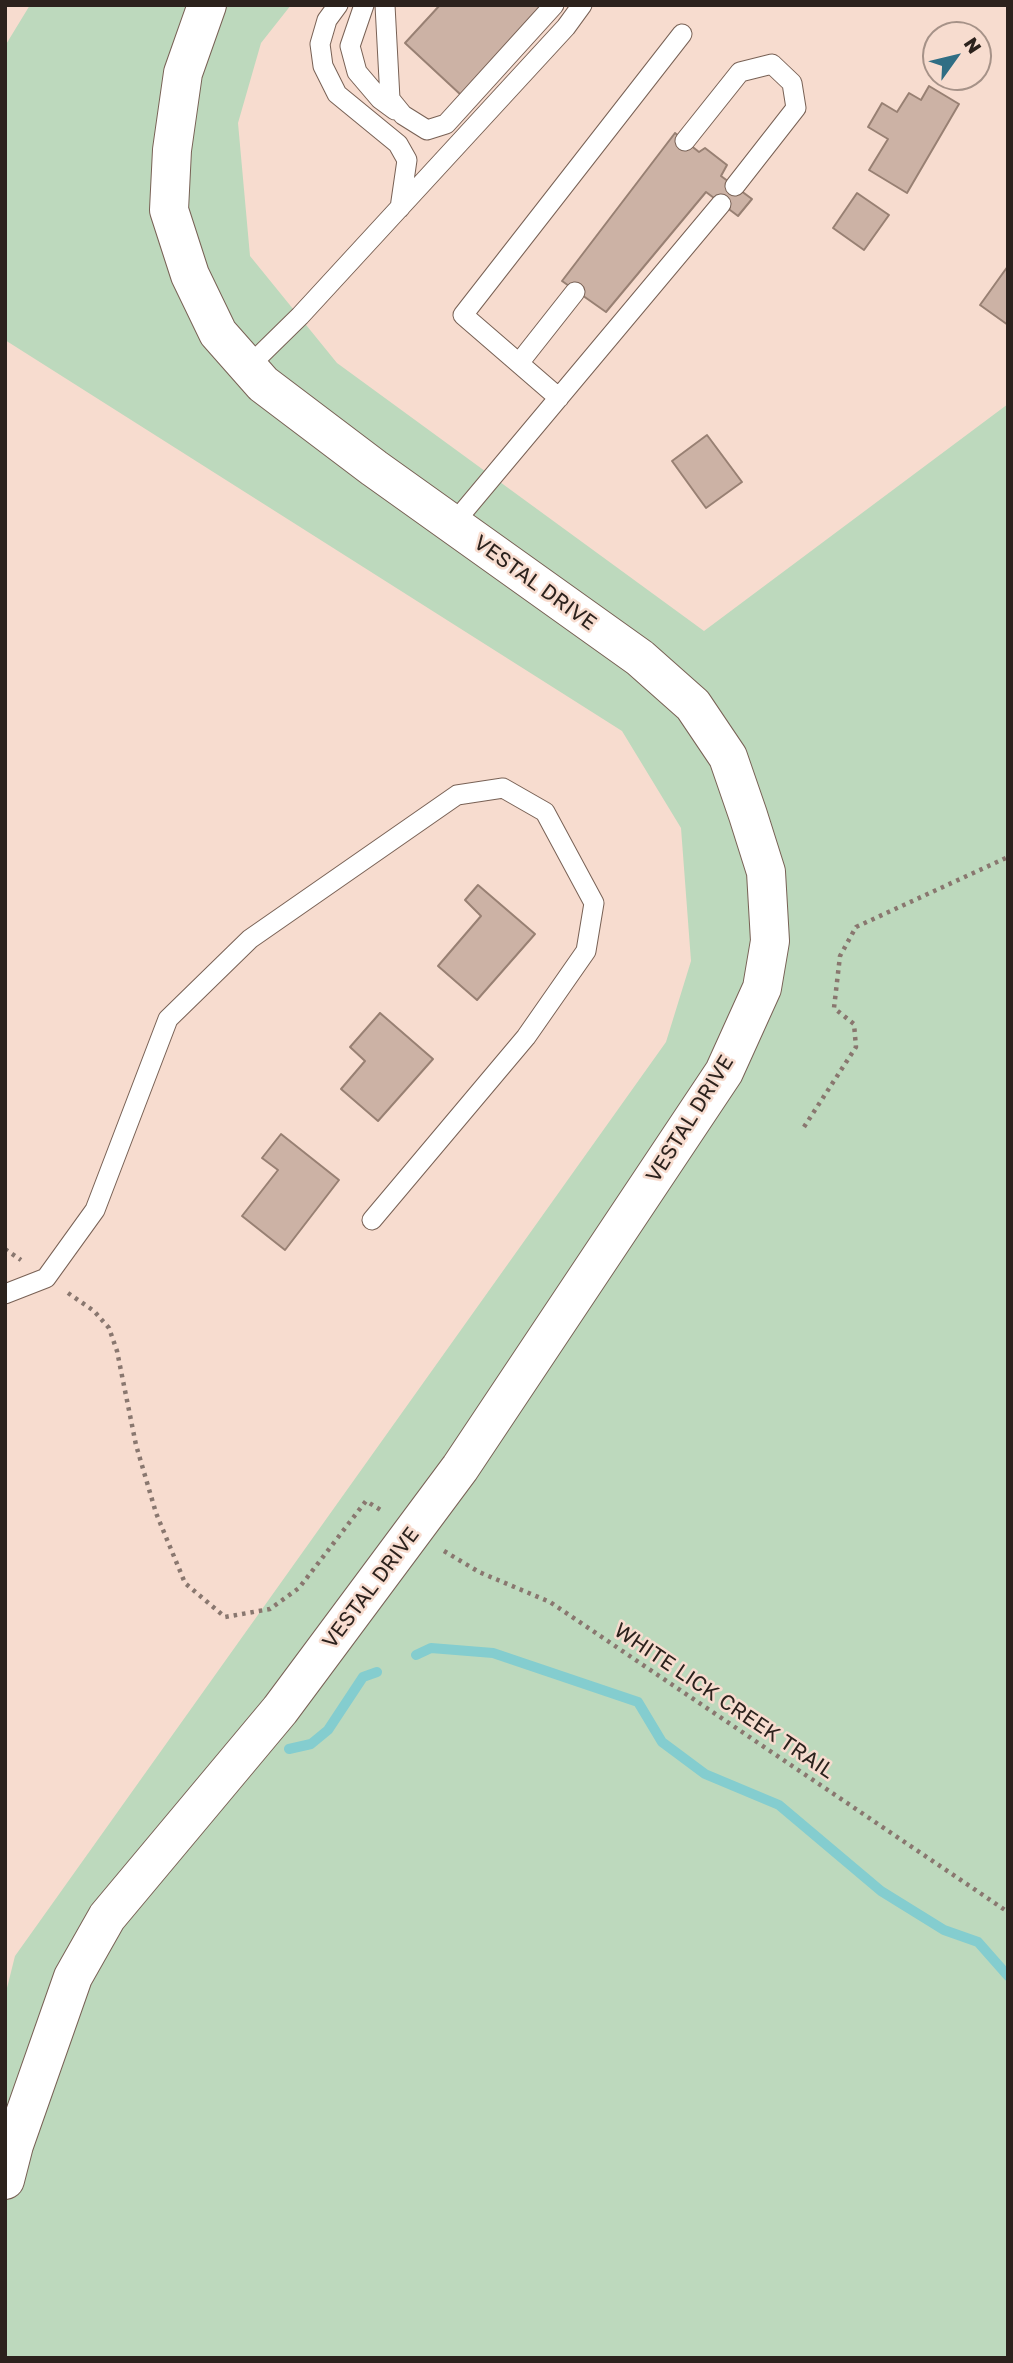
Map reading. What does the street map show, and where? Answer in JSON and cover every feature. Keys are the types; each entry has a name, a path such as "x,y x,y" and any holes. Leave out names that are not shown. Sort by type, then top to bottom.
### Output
{"street":[{"name":"VESTAL DRIVE","path":"8,2156 73,1977 107,1917 281,1710 468,1456 724,1072 762,988 770,941 766,872 748,815 727,757 693,705 640,658 263,384 218,333 190,275 169,210 172,150 183,73 208,5"}],"lane":[{"path":"338,5 327,20 320,44 323,66 337,94 398,144 407,160 400,208"},
{"path":"364,5 350,46 356,72 380,99 427,130 446,124 554,5"},
{"path":"385,5 390,99 403,115"},
{"path":"248,367 300,316 400,208 566,27 582,5"},
{"path":"559,398 463,315 682,34"},
{"path":"685,141 740,72 772,64 792,83 796,108 735,187"},
{"path":"453,524 720,204"},
{"path":"519,363 575,292"},
{"path":"5,1294 46,1278 95,1210 168,1019 250,939 457,795 503,788 545,812 594,903 586,951 526,1037 372,1220"}],"path":[{"path":"804,1127 856,1047 854,1024 834,1008 840,956 856,927 1008,857"},
{"path":"5,1249 46,1278"},
{"name":"WHITE LICK CREEK TRAIL","path":"46,1278 94,1311 109,1328 156,1513 185,1583 225,1617 270,1609 299,1588 366,1501 479,1573 550,1602 1008,1912"}],"green space":[{"path":"30,5 291,5 261,43 238,123 250,256 337,363 704,631 1008,404 1008,2358 5,2358 5,1996 15,1956 666,1042 691,961 681,828 622,731 5,340 5,46"}],"building":[{"path":"440,5 544,5 461,95 405,43"},
{"path":"926,91 937,91 959,104 907,193 869,170 888,139 868,127 882,103 897,112 909,93 921,100"},
{"path":"675,133 699,152 705,148 727,165 721,176 752,199 738,216 706,192 606,312 562,281"},
{"path":"857,193 889,215 864,250 833,228"},
{"path":"1008,266 1008,325 980,305"},
{"path":"707,435 742,482 706,508 672,461"},
{"path":"478,885 535,934 477,1000 438,966 481,916 465,900"},
{"path":"380,1013 433,1059 378,1121 341,1089 365,1061 350,1047"},
{"path":"281,1134 339,1180 285,1250 242,1216 278,1170 262,1158"}],"waterway":[{"path":"416,1655 431,1648 493,1653 638,1702 662,1742 705,1774 779,1805 881,1891 944,1930 978,1942 1008,1976"},
{"path":"289,1749 311,1744 328,1730 363,1677 377,1672"}]}
